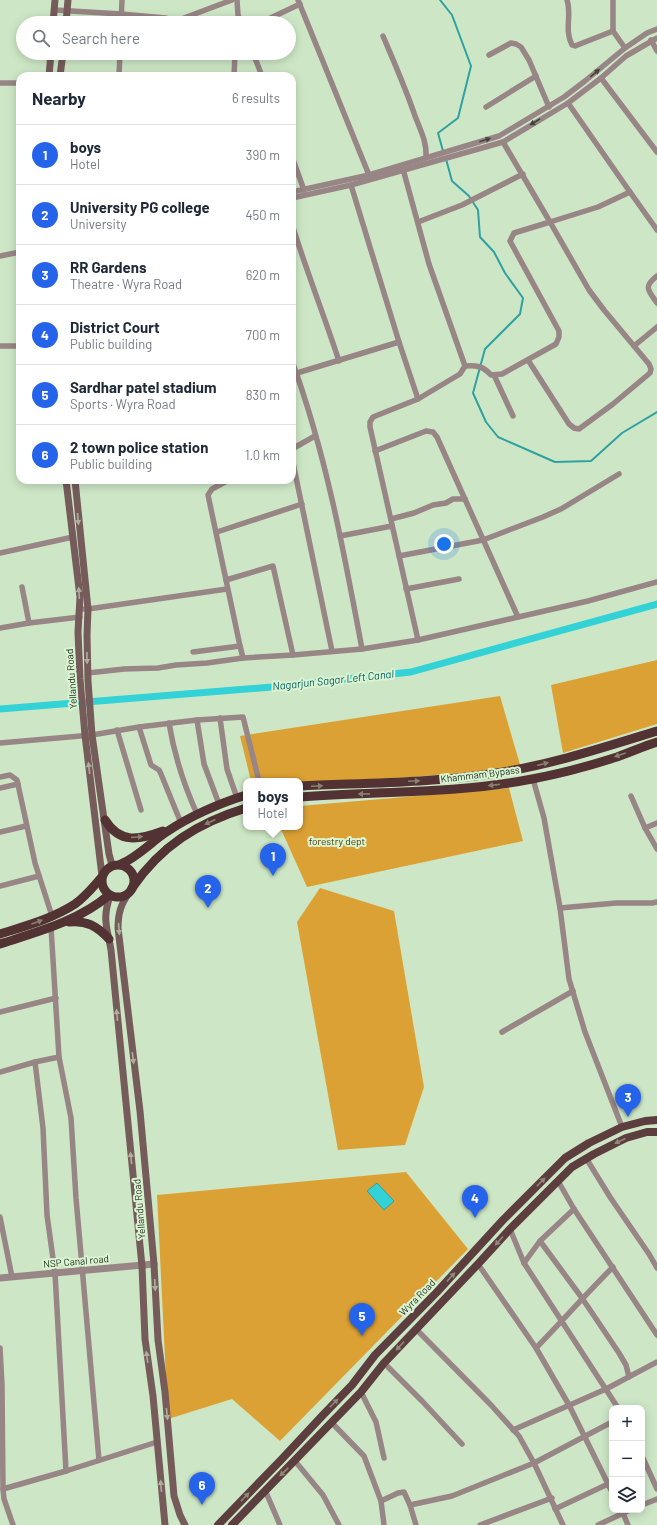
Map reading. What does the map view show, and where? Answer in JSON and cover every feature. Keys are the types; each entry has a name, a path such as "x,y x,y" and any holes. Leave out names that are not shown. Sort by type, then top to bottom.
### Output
{"highway":[{"name":"Khammam Bypass","path":"303,786 427,780 490,774 530,767 657,731"},
{"name":"Khammam Bypass","path":"303,797 462,789 533,779 656,745"},
{"path":"53,922 80,900 102,877 106,869 131,859 167,831 197,814 219,804 243,796"},
{"path":"102,877 102,888 110,895 120,897 131,890 151,862 176,841 190,832 219,818 243,809"},
{"path":"105,820 119,835 135,838 153,834 181,823"},
{"path":"116,865 125,866 132,873 134,883 131,890"},
{"path":"0,944 53,922 90,909 110,895"},
{"path":"0,934 53,922 73,921 87,922 102,932 109,939"}],"main road":[{"path":"55,16 56,0"},
{"path":"67,16 68,0"},
{"path":"49,72 50,60"},
{"path":"61,72 62,60"},
{"name":"Yellandu Road","path":"66,484 80,596 80,618 78,632 85,678 102,877"},
{"name":"Yellandu Road","path":"75,484 88,609 85,678"},
{"name":"Yellandu Road","path":"89,735 105,820 109,854 116,865"},
{"name":"Yellandu Road","path":"131,890 121,905 118,924 140,1111 154,1264 158,1340 174,1496 185,1525"},
{"name":"Yellandu Road","path":"110,895 105,910 106,924 109,939 142,1266 145,1339 153,1396 165,1525"},
{"name":"Wyra Road","path":"218,1525 352,1385 375,1355 437,1292 503,1220 565,1158 589,1144 622,1128 645,1121 657,1120"},
{"name":"Wyra Road","path":"232,1525 361,1392 384,1363 510,1229 558,1181 583,1161 626,1138 647,1132 657,1132"},
{"path":"574,1153 583,1161"}],"street":[{"path":"121,14 122,0"},
{"path":"189,16 232,0"},
{"path":"237,0 238,14"},
{"path":"567,0 567,28 569,40 572,45 575,46 613,31"},
{"path":"613,0 613,31 625,48"},
{"path":"273,16 299,2 369,175"},
{"path":"55,10 143,16"},
{"path":"449,154 499,136 549,107 586,81 625,48 647,33 657,29"},
{"path":"383,36 408,95 429,158"},
{"path":"296,191 369,175 429,158 503,142 568,103 601,78 626,56 654,39 657,50"},
{"path":"489,55 510,43 521,47 529,60 549,107"},
{"path":"119,72 120,60"},
{"path":"234,72 235,60"},
{"path":"256,60 260,72"},
{"path":"486,107 536,76"},
{"path":"601,78 657,152"},
{"path":"0,83 16,83"},
{"path":"568,103 657,230"},
{"path":"503,142 523,174 589,290 649,364 651,369 650,373 613,404 579,429 574,428 569,424 528,360"},
{"path":"296,197 351,185 403,169 429,158"},
{"path":"296,168 304,190"},
{"path":"403,169 429,264 465,366"},
{"path":"418,222 462,205 523,174"},
{"path":"351,185 418,399"},
{"path":"465,366 476,365 486,369 491,375 502,374 556,344 559,337 559,331 510,241 514,233 598,206 630,192"},
{"path":"296,237 339,361"},
{"path":"0,256 16,253"},
{"path":"657,276 651,280 647,286 657,303"},
{"path":"634,346 657,327"},
{"path":"362,649 340,536 315,436 296,374 399,342"},
{"path":"0,346 16,346"},
{"path":"418,640 375,451 370,422 373,418 418,399 460,374 465,366"},
{"path":"494,375 513,416"},
{"path":"375,451 426,431 433,432 437,437 518,617"},
{"path":"296,447 315,436"},
{"path":"399,556 483,540 561,509 619,474"},
{"path":"296,476 332,651"},
{"path":"221,484 212,489 208,495 243,658"},
{"path":"391,519 414,513 433,505 446,503 453,499 465,499"},
{"path":"217,532 302,504"},
{"path":"340,536 392,526"},
{"path":"0,553 73,537"},
{"path":"226,580 273,566 293,655"},
{"path":"406,589 459,578"},
{"path":"85,678 124,669 206,664 243,658 362,649 418,640 588,601 657,582"},
{"path":"22,587 29,623"},
{"path":"80,609 227,589"},
{"path":"0,628 29,623 80,618"},
{"path":"193,652 240,646"},
{"path":"0,743 89,735 197,720 243,717 258,778"},
{"path":"220,718 227,769 237,798"},
{"path":"197,720 204,764 219,804"},
{"path":"169,723 172,742 197,814"},
{"path":"139,727 151,765 159,770 181,823"},
{"path":"117,730 141,810"},
{"path":"0,776 14,776 18,784 26,826 53,922 59,1057 71,1118 82,1271 99,1460"},
{"path":"533,779 544,818 560,908 569,979 585,1032 622,1128"},
{"path":"0,788 18,784"},
{"path":"631,796 645,828 657,849"},
{"path":"645,828 657,823"},
{"path":"0,832 26,826"},
{"path":"0,886 39,876"},
{"path":"560,908 616,903 657,902"},
{"path":"502,1032 573,991"},
{"path":"0,1012 56,998"},
{"path":"0,1072 59,1057"},
{"path":"35,1062 43,1128 47,1215 55,1273 66,1471"},
{"path":"583,1161 610,1197 657,1268"},
{"path":"558,1181 574,1209 657,1335"},
{"path":"524,1263 540,1241 574,1209"},
{"path":"0,1217 12,1277"},
{"path":"510,1229 524,1263 616,1405"},
{"path":"540,1241 582,1298 619,1353 626,1366 629,1377"},
{"name":"NSP Canal road","path":"0,1278 154,1264"},
{"path":"478,1264 536,1348 569,1405 608,1484 555,1509"},
{"path":"536,1348 613,1267"},
{"path":"416,1329 457,1369 513,1430 534,1463 552,1498 555,1509 563,1525"},
{"path":"0,1348 2,1499 13,1525"},
{"path":"513,1430 606,1389 657,1362"},
{"path":"384,1363 462,1444"},
{"path":"361,1392 376,1422 384,1458"},
{"path":"331,1422 364,1456 381,1500 384,1525"},
{"path":"410,1505 452,1496 534,1463 609,1424"},
{"path":"3,1489 157,1442"},
{"path":"295,1461 323,1495 339,1525"},
{"path":"645,1461 655,1477 657,1489"},
{"path":"265,1490 280,1525"},
{"path":"381,1500 404,1492 416,1525"},
{"path":"480,1525 552,1498"},
{"path":"645,1504 657,1498"},
{"path":"598,1525 620,1513"},
{"path":"622,1513 628,1525"}],"green space":[{"path":"657,660 657,724 563,753 551,685"},
{"path":"500,696 521,768 303,786 303,778 250,778 240,736"},
{"name":"forestry dept","path":"509,788 523,841 307,887 281,830 303,830 303,806"},
{"path":"320,888 394,911 424,1087 405,1145 338,1150 297,922"},
{"path":"406,1172 468,1249 280,1441 232,1399 168,1419 157,1195"}],"water":[{"path":"377,1183 394,1201 384,1210 367,1191"}],"waterway":[{"path":"440,0 452,15 471,66 458,118 438,133 443,151"},
{"path":"446,159 452,181 469,196 478,210 480,237 494,252 505,273 523,298 520,314 485,349 473,393 486,422 498,437 555,462 591,461 622,433 657,412"},
{"name":"Nagarjun Sagar Left Canal","path":"0,709 272,687 411,672 657,604"}],"place":[{"name":"boys","path":"273,876"},
{"name":"University PG college","path":"208,908"},
{"name":"RR Gardens","path":"628,1117"},
{"name":"District Court","path":"475,1218"},
{"name":"Sardhar patel stadium","path":"362,1336"},
{"name":"2 town police station","path":"202,1505"}]}
